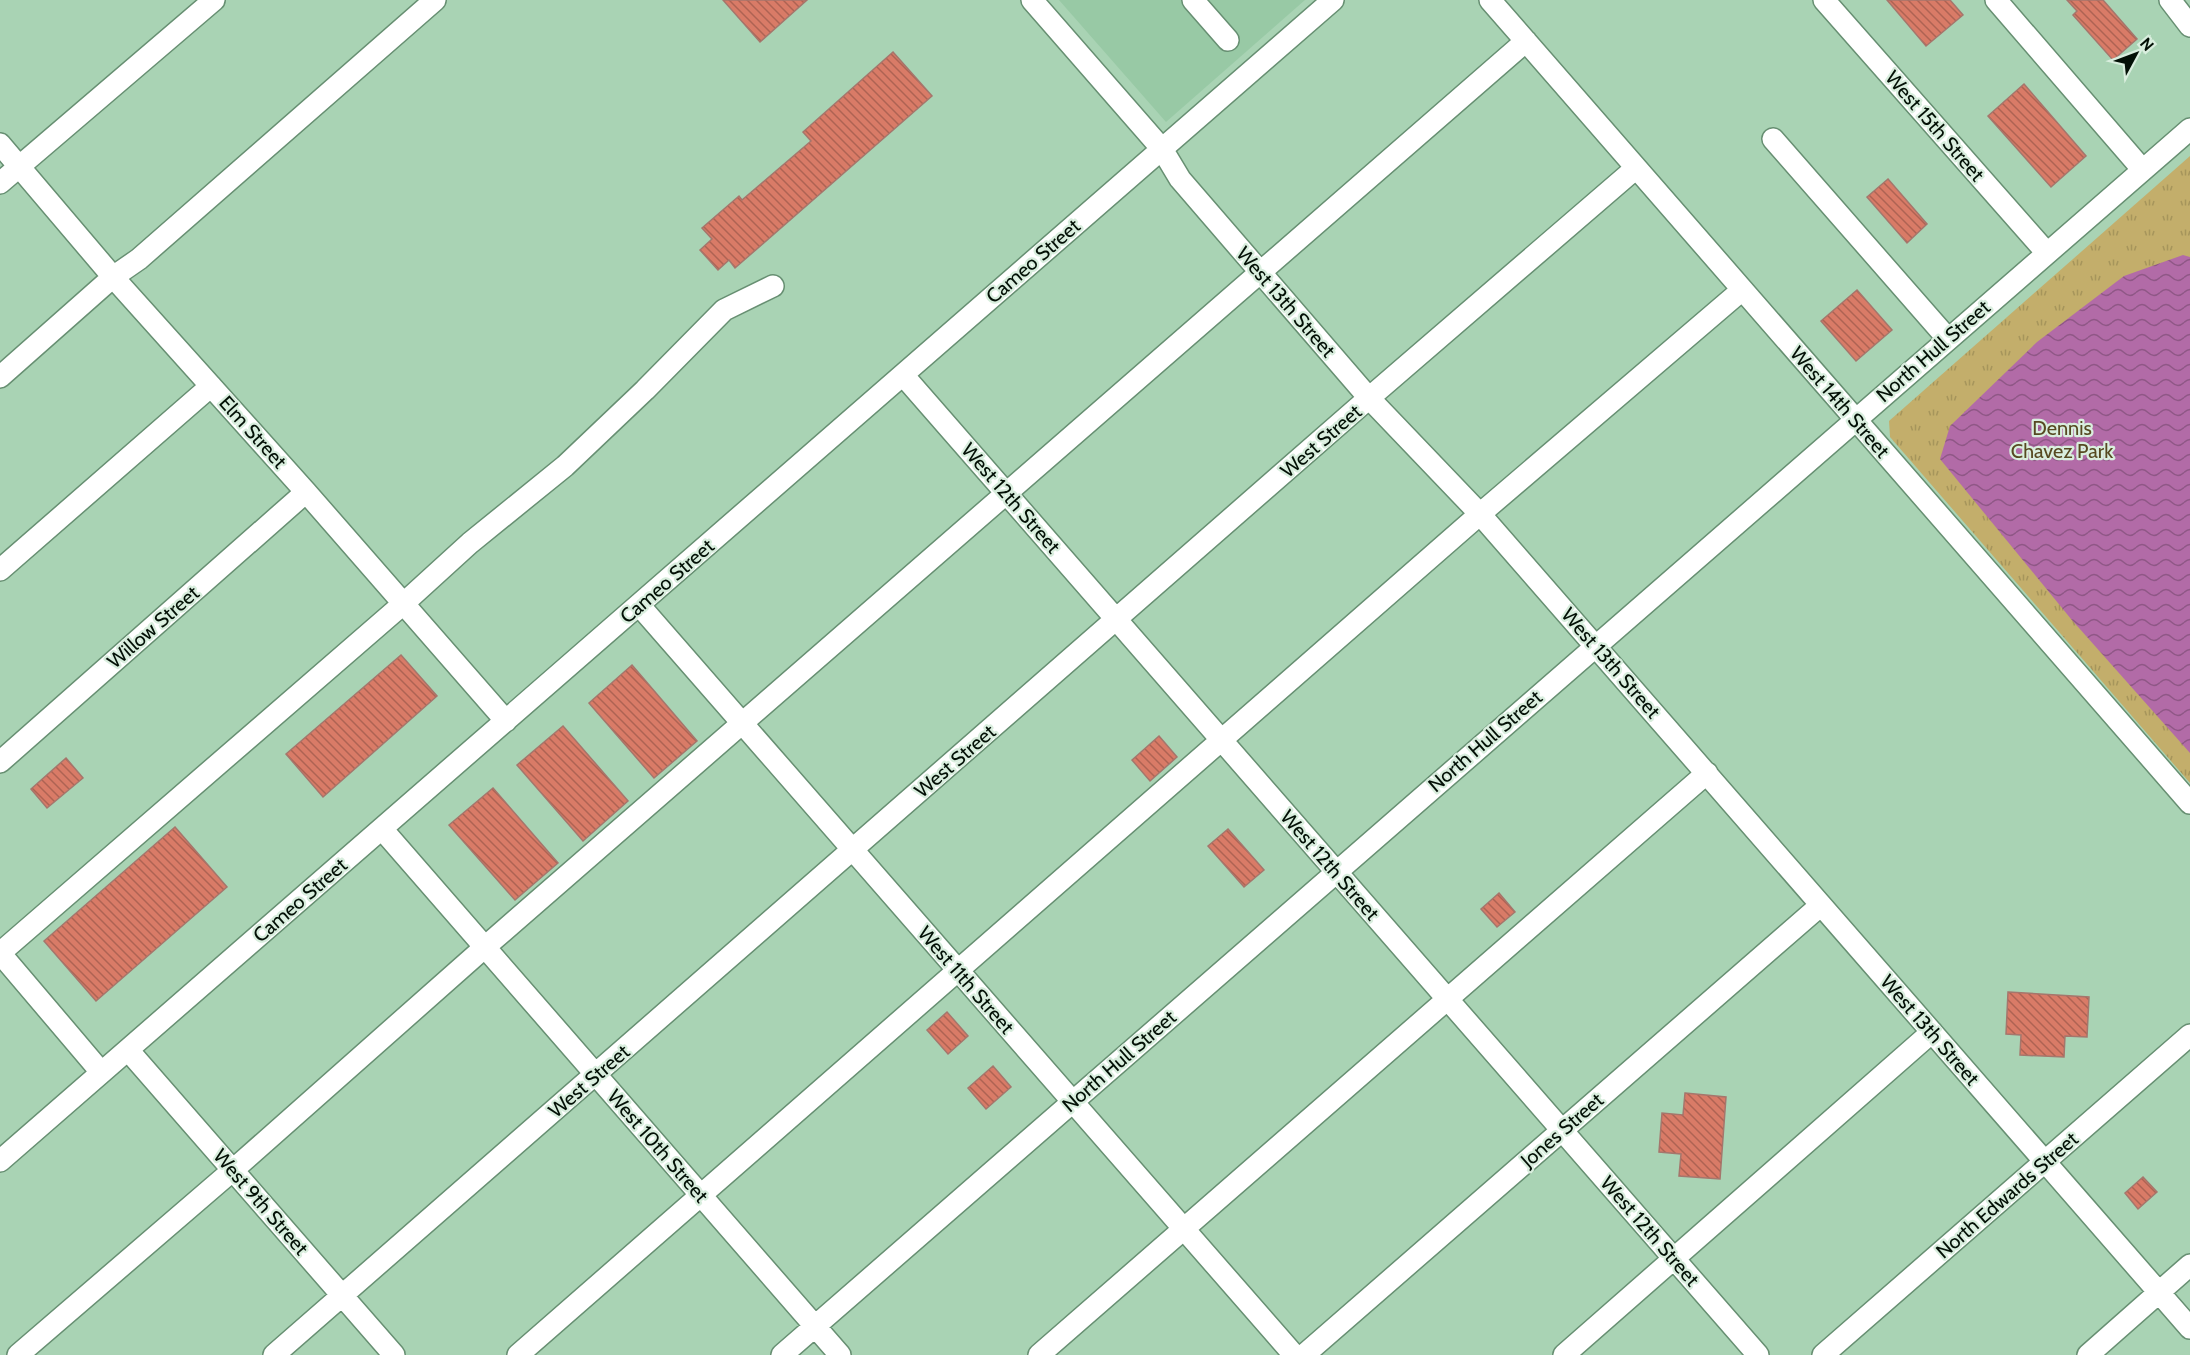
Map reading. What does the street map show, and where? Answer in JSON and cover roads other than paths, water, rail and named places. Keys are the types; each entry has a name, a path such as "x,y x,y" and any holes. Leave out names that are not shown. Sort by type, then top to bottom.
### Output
{"street":[{"path":"0,183 214,0"},
{"path":"0,377 113,277 139,259 435,0"},
{"name":"West 13th Street","path":"1032,0 1162,149 1180,179 1260,272 1370,398 1480,514 2190,1328"},
{"path":"1193,0 1228,40"},
{"name":"Cameo Street","path":"0,1161 1333,0"},
{"name":"West 14th Street","path":"1490,0 2190,803"},
{"name":"West 15th Street","path":"1824,0 2046,252"},
{"path":"1996,0 2142,169"},
{"path":"2170,0 2190,26"},
{"path":"18,1355 1526,41"},
{"name":"North Hull Street","path":"782,1355 2190,129"},
{"path":"1773,139 1948,339"},
{"name":"Elm Street","path":"0,144 113,277 306,492 506,721"},
{"name":"West Street","path":"274,1355 1636,168"},
{"path":"101,1072 0,953 404,604 470,543 565,466 724,310 773,286"},
{"path":"518,1355 1480,514 1742,290"},
{"name":"West 12th Street","path":"903,375 1758,1355"},
{"path":"0,570 211,386"},
{"name":"Willow Street","path":"0,762 306,492"},
{"name":"West 11th Street","path":"639,604 1294,1355"},
{"path":"1039,1355 1707,773"},
{"name":"West 10th Street","path":"382,829 840,1355"},
{"name":"Jones Street","path":"1304,1355 1821,905"},
{"path":"1564,1355 1932,1032"},
{"name":"North Edwards Street","path":"1823,1355 2190,1035"},
{"name":"West 9th Street","path":"128,1050 394,1355"},
{"path":"2088,1355 2190,1265"}],"water":[{"name":"Dennis Chavez Park","path":"2183,255 2190,257 2190,753 2071,619 1940,459 1950,426 2037,342 2124,276"}]}
